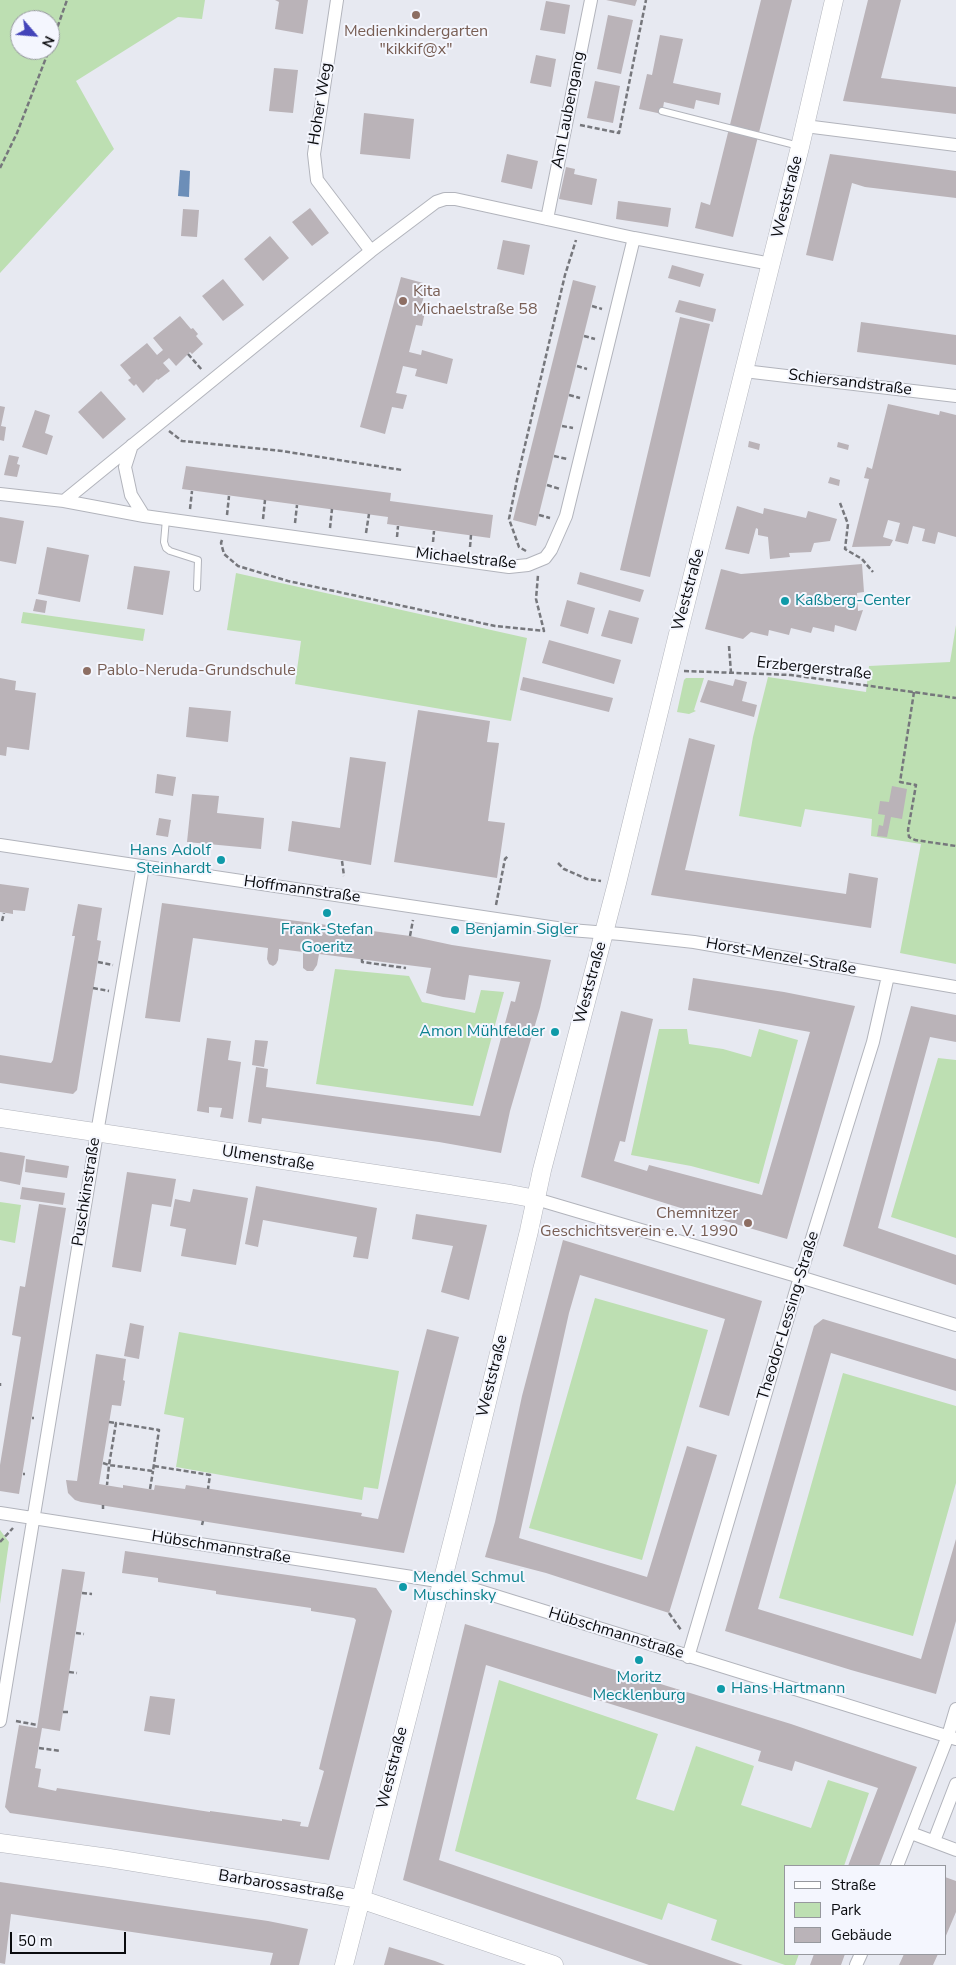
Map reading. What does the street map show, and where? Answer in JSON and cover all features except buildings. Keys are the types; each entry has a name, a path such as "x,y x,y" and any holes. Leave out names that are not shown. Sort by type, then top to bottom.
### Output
{"street":[{"name":"Hoher Weg","path":"337,0 314,154 317,180 371,251"},
{"name":"Am Laubengang","path":"547,220 591,0"},
{"name":"Weststraße","path":"344,1965 605,932 800,147 834,0"},
{"path":"805,126 956,144"},
{"path":"64,501 158,422 371,251 436,202 454,198 580,227 771,264"},
{"name":"Michaelstraße","path":"0,494 64,501 144,516 509,567 528,565 545,558 551,550 566,516 634,238"},
{"name":"Schiersandstraße","path":"744,370 956,396"},
{"path":"133,443 125,467 131,495 144,516"},
{"name":"Hoffmannstraße","path":"0,846 584,932 605,932"},
{"name":"Puschkinstraße","path":"0,1720 32,1518 143,866"},
{"name":"Horst-Menzel-Straße","path":"605,932 694,942 956,987"},
{"name":"Theodor-Lessing-Straße","path":"688,1656 800,1277 872,1042 888,976"},
{"name":"Ulmenstraße","path":"0,1118 536,1199"},
{"path":"536,1199 800,1277 956,1326"},
{"name":"Hübschmannstraße","path":"0,1513 457,1584 952,1738"},
{"path":"897,1865 952,1738 956,1709"},
{"path":"934,1841 956,1784"},
{"path":"911,1833 956,1850"},
{"name":"Barbarossastraße","path":"0,1843 109,1858 360,1899 554,1965"}],"lane":[{"path":"662,111 800,147"},
{"path":"166,519 164,542 166,548 198,560 197,588"}],"path":[{"path":"60,20 67,0"},
{"path":"582,125 619,134 646,0"},
{"path":"0,168 17,133 46,60"},
{"path":"229,496 221,543 224,554 238,566 288,581 495,626 544,631 536,599 538,560 519,547 509,519 565,275 580,227"},
{"path":"188,354 210,381"},
{"path":"158,422 182,441 282,451 402,470"},
{"path":"261,532 265,500"},
{"path":"840,503 848,524 845,549 862,559 873,572"},
{"path":"293,537 297,505"},
{"path":"328,542 332,509"},
{"path":"364,547 369,514"},
{"path":"728,646 731,673"},
{"name":"Erzbergerstraße","path":"669,671 791,675 956,698"},
{"path":"914,692 900,782 916,785 908,830 909,837 914,840 956,846"},
{"path":"494,919 508,856"},
{"path":"342,861 344,876"},
{"path":"558,863 564,870 587,878"},
{"path":"2,921 4,912"},
{"path":"362,959 362,962 406,968"},
{"path":"98,962 115,965"},
{"path":"93,988 110,991"},
{"path":"109,1422 159,1430 150,1489"},
{"path":"106,1485 116,1423"},
{"path":"102,1464 153,1471"},
{"path":"154,1466 210,1475 208,1489"},
{"path":"0,1542 15,1526"},
{"path":"82,1593 92,1594"},
{"path":"669,1613 684,1633"},
{"path":"76,1632 84,1634"},
{"path":"69,1672 77,1673"},
{"path":"63,1712 69,1712"},
{"path":"16,1721 37,1724"},
{"path":"39,1748 61,1751"}],"green space":[{"path":"0,0 205,0 202,19 178,17 76,81 114,149 0,273"},
{"path":"236,573 527,638 511,721 295,684 301,641 227,630"},
{"path":"23,612 145,629 143,641 21,623"},
{"path":"956,625 956,964 900,953 921,844 871,836 872,819 805,809 801,827 739,816 753,737 768,677 866,692 869,666 950,662"},
{"path":"686,678 704,678 694,710 696,711 689,714 677,712"},
{"path":"335,969 409,976 422,1002 475,1013 481,990 504,992 473,1106 316,1084"},
{"path":"659,1029 687,1029 689,1044 723,1049 751,1057 759,1029 798,1040 759,1184 691,1166 631,1155"},
{"path":"938,1058 956,1060 956,1238 891,1217"},
{"path":"0,1202 21,1205 15,1243 0,1240"},
{"path":"595,1298 708,1330 642,1560 529,1528"},
{"path":"179,1332 399,1371 378,1489 364,1487 362,1500 176,1467 184,1418 164,1414"},
{"path":"843,1373 956,1406 956,1483 913,1636 779,1598"},
{"path":"0,1530 9,1542 0,1604"},
{"path":"499,1680 658,1734 636,1799 674,1811 696,1746 754,1766 741,1805 811,1828 828,1780 869,1793 844,1865 784,1865 784,1955 799,1955 795,1965 785,1965 711,1940 717,1920 668,1903 662,1920 455,1851"}],"water":[{"path":"180,170 190,171 189,197 178,196"}],"place":[{"name":"Medienkindergarten \"kikkif@x\"","path":"416,15"},
{"name":"Kita Michaelstraße 58","path":"403,301"},
{"name":"Kaßberg-Center","path":"785,601"},
{"name":"Pablo-Neruda-Grundschule","path":"87,671"},
{"name":"Hans Adolf Steinhardt","path":"221,860"},
{"name":"Frank-Stefan Goeritz","path":"327,913"},
{"name":"Benjamin Sigler","path":"455,930"},
{"name":"Amon Mühlfelder","path":"555,1032"},
{"name":"Chemnitzer Geschichtsverein e. V. 1990","path":"748,1223"},
{"name":"Mendel Schmul Muschinsky","path":"403,1587"},
{"name":"Moritz Mecklenburg","path":"639,1660"},
{"name":"Hans Hartmann","path":"721,1689"}]}
